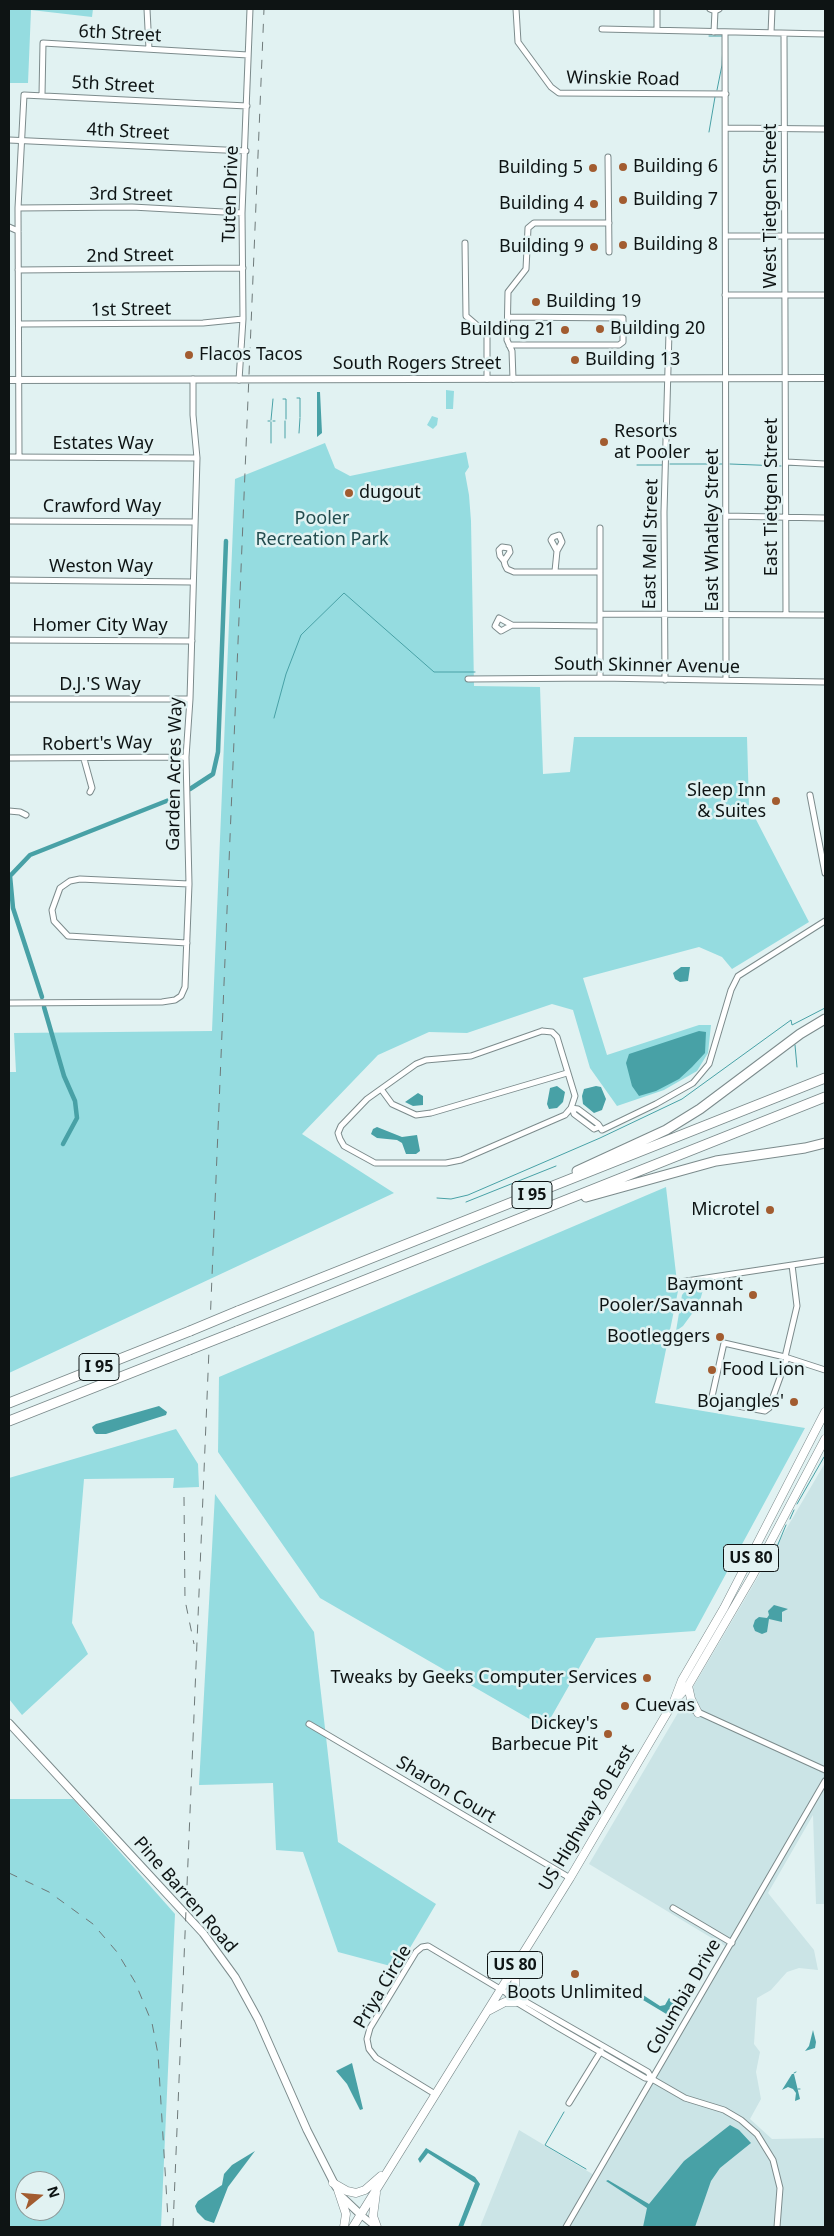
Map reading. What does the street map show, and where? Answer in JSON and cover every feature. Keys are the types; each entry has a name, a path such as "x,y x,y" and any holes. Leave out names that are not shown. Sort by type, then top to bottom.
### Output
{"highway":[{"path":"522,1199 666,1130 700,1109 800,1034 825,1020"},
{"name":"I 95","path":"9,1403 825,1078"},
{"name":"I 95","path":"9,1421 825,1097"},
{"path":"552,1206 716,1160 805,1148 825,1143"}],"main road":[{"name":"US Highway 80 East","path":"353,2227 486,2012 503,1990 516,1964 570,1878 674,1702 682,1680 724,1608 825,1412"},
{"name":"US 80","path":"674,1702 688,1686 753,1575 825,1439"},
{"path":"688,1686 691,1699 698,1713"},
{"name":"Pine Barren Road","path":"9,1723 203,1933 235,1976 258,2019 335,2187 347,2204 360,2215"},
{"path":"486,2012 505,2002 520,2001 515,1987 516,1964"},
{"path":"335,2187 346,2191 359,2192 389,2170"},
{"path":"335,2187 346,2214 344,2227"},
{"path":"376,2227 372,2216 377,2188"}],"street":[{"path":"147,9 149,49"},
{"name":"Tuten Drive","path":"239,380 243,319 242,213 246,151 250,9"},
{"name":"Winskie Road","path":"516,9 518,42 551,87 559,93 726,94"},
{"path":"657,9 657,30"},
{"path":"714,32 715,9"},
{"path":"771,33 772,9"},
{"path":"602,29 825,34"},
{"name":"East Whatley Street","path":"725,32 726,680"},
{"name":"West Tietgen Street","path":"784,34 785,379"},
{"name":"6th Street","path":"42,95 43,43 248,55"},
{"name":"5th Street","path":"21,141 24,95 247,106"},
{"path":"726,128 825,129"},
{"name":"4th Street","path":"9,140 246,151"},
{"path":"19,457 18,380 20,324 18,208 21,141"},
{"path":"608,157 609,252"},
{"name":"3rd Street","path":"18,208 132,207 242,213"},
{"path":"513,379 509,345 508,292 526,269 528,228 534,223 609,223"},
{"path":"9,227 18,231"},
{"path":"726,236 825,236"},
{"path":"466,243 466,316 487,334 487,379"},
{"name":"2nd Street","path":"18,270 243,268"},
{"path":"725,296 825,295"},
{"path":"508,317 623,318 623,342 619,345 509,345"},
{"name":"1st Street","path":"20,324 194,323 243,319"},
{"name":"East Mell Street","path":"665,680 664,509 669,332"},
{"name":"South Rogers Street","path":"9,380 825,378"},
{"name":"Garden Acres Way","path":"9,1003 175,1000 180,996 185,987 189,884 186,756 190,699 197,458 193,415 193,379"},
{"name":"East Tietgen Street","path":"785,379 786,615"},
{"name":"Estates Way","path":"9,457 197,458"},
{"path":"786,462 825,464"},
{"path":"726,516 825,518"},
{"name":"Crawford Way","path":"9,521 195,522"},
{"path":"600,528 600,678"},
{"path":"555,572 557,551"},
{"path":"504,561 507,569 514,572 600,572"},
{"name":"Weston Way","path":"9,580 192,582"},
{"path":"600,614 825,615"},
{"path":"512,625 600,626"},
{"name":"Homer City Way","path":"9,640 192,641"},
{"name":"South Skinner Avenue","path":"468,679 600,678 825,682"},
{"name":"D.J.'S Way","path":"9,698 190,699"},
{"name":"Robert's Way","path":"9,758 84,759 186,756"},
{"path":"84,759 92,788 90,792"},
{"path":"810,795 825,873"},
{"path":"9,811 20,812 26,815"},
{"path":"186,943 68,936 54,921 52,910 60,888 70,881 78,879 189,884"},
{"path":"572,1109 574,1114 591,1122 594,1129 599,1127 602,1130 693,1083 709,1064 731,990 738,976 825,921"},
{"path":"542,1031 552,1032 557,1037 575,1096 572,1109 565,1115 461,1160 446,1163 375,1163 344,1146 338,1133 341,1126 381,1089 416,1064 426,1060 471,1056 542,1031"},
{"path":"381,1089 392,1104 416,1115 431,1113 567,1072"},
{"path":"680,1282 825,1260"},
{"path":"792,1265 797,1306 786,1357 769,1408 765,1411 711,1401 724,1343 786,1357 825,1370"},
{"path":"674,1702 825,1770"},
{"name":"Sharon Court","path":"309,1724 570,1878"},
{"name":"Columbia Drive","path":"566,2227 825,1781"},
{"path":"673,1908 732,1943"},
{"name":"Priya Circle","path":"435,2094 376,2058 367,2044 370,2028 416,1952 425,1946 436,1949 520,2001"},
{"path":"520,2001 648,2072 652,2079"},
{"path":"520,2001 600,2053 685,2098 733,2114 757,2134 773,2160 780,2188 776,2227"},
{"path":"569,2103 604,2046"},
{"path":"360,2215 376,2227"}],"shaded area":[{"path":"317,392 320,392 322,433 317,437"},
{"path":"681,967 690,967 688,981 680,982 675,979 673,973"},
{"path":"699,1031 706,1032 705,1053 679,1079 656,1091 639,1096 632,1086 626,1063 629,1054"},
{"path":"557,1086 565,1092 563,1102 557,1108 549,1109 547,1104 550,1088"},
{"path":"596,1086 601,1087 606,1099 602,1110 594,1113 583,1104 582,1096 584,1089"},
{"path":"418,1093 423,1096 423,1105 413,1106 405,1102"},
{"path":"377,1127 402,1137 417,1135 420,1151 416,1154 406,1154 402,1143 397,1140 377,1138 371,1134 373,1129"},
{"path":"159,1406 167,1412 166,1415 106,1434 96,1434 92,1427 96,1424"},
{"path":"825,1463 825,1904 816,1904 813,1815 768,1893 814,1950 818,1970 799,1968 787,1972 771,1990 757,1998 754,2044 760,2052 756,2072 761,2099 750,2119 772,2139 825,2138 825,2227 480,2227 519,2130 594,2175 725,1946 589,1864"},
{"path":"774,1605 788,1609 782,1612 782,1622 769,1619 767,1632 762,1634 755,1631 753,1626 755,1620 759,1617 767,1618 769,1615 768,1611"},
{"path":"640,1993 660,2006 665,2005 669,1998 675,2003 668,2015 638,1997"},
{"path":"813,2030 816,2042 815,2048 805,2051 809,2046"},
{"path":"352,2063 363,2109 360,2110 347,2084 336,2071"},
{"path":"792,2074 794,2074 800,2099 795,2101 796,2093 793,2089 788,2087 782,2090"},
{"path":"730,2125 739,2130 751,2143 720,2168 711,2181 695,2227 643,2227 647,2208 606,2181 608,2180 649,2204 684,2161"},
{"path":"426,2148 475,2177 480,2184 463,2227 458,2227 475,2183 428,2153 420,2163 418,2159"},
{"path":"255,2151 228,2187 214,2223 205,2220 197,2212 195,2206 198,2201 222,2185 224,2174 232,2165"}],"green space":[{"path":"9,9 93,9 92,17 31,10 28,83 9,83"},
{"path":"446,390 454,391 453,409 446,409"},
{"path":"432,416 438,418 437,425 433,429 427,425"},
{"name":"Pooler Recreation Park","path":"325,443 335,468 350,476 466,452 469,467 465,473 471,521 474,686 540,687 543,774 570,772 574,737 747,737 749,806 809,922 732,969 722,957 699,947 583,978 607,1055 699,1025 711,1025 708,1053 697,1071 664,1090 617,1106 590,1068 573,1010 552,1004 467,1033 429,1032 378,1055 302,1134 394,1193 9,1373 9,1072 16,1072 14,1033 212,1031 235,479"},
{"path":"666,1187 678,1291 655,1403 805,1428 695,1631 596,1638 545,1728 320,1598 218,1452 219,1377"},
{"path":"699,1288 703,1290 699,1304 683,1326 676,1331 682,1295 686,1290"},
{"path":"176,1429 198,1464 199,1487 173,1488 174,1478 84,1479 72,1623 88,1654 22,1715 9,1699 9,1478"},
{"path":"215,1494 314,1632 338,1842 436,1904 398,1968 338,1952 303,1852 276,1850 273,1783 199,1785"},
{"path":"9,1799 73,1799 175,1914 161,2227 9,2227"}],"waterway":[{"path":"709,36 723,36"},
{"path":"717,90 722,65 723,43"},
{"path":"709,132 715,97"},
{"path":"297,398 300,398 300,417"},
{"path":"271,420 273,399"},
{"path":"283,399 286,399 286,419"},
{"path":"299,433 300,418"},
{"path":"285,421 285,438"},
{"path":"271,422 271,443"},
{"path":"670,464 722,464"},
{"path":"730,464 781,466"},
{"path":"637,465 662,465"},
{"path":"789,465 802,465"},
{"path":"190,789 213,774 218,752 226,541"},
{"path":"274,718 286,674 301,635 344,593 434,672 475,672"},
{"path":"42,997 13,908 10,876 30,855 174,798"},
{"path":"44,1007 64,1076 75,1101 77,1118 63,1144"},
{"path":"437,1198 451,1199 468,1195 600,1138 682,1099 791,1020 792,1025 825,1008"},
{"path":"795,1045 797,1067"},
{"path":"466,1202 556,1166"},
{"path":"797,1504 824,1457"},
{"path":"790,1519 794,1510"},
{"path":"774,1554 786,1525"},
{"path":"564,2112 545,2145 586,2169"}],"railway":[{"path":"173,2227 264,9"},
{"path":"184,1497 185,1600 194,1644"},
{"path":"9,1873 49,1892 93,1924 117,1952 135,1982 152,2023 158,2054 168,2219"}],"place":[{"name":"Building 6","path":"623,167"},
{"name":"Building 5","path":"593,168"},
{"name":"Building 7","path":"623,200"},
{"name":"Building 4","path":"594,204"},
{"name":"Building 8","path":"623,245"},
{"name":"Building 9","path":"594,247"},
{"name":"Building 19","path":"536,302"},
{"name":"Building 20","path":"600,329"},
{"name":"Building 21","path":"565,330"},
{"name":"Flacos Tacos","path":"189,355"},
{"name":"Building 13","path":"575,360"},
{"name":"Resorts at Pooler","path":"604,442"},
{"name":"dugout","path":"349,493"},
{"name":"Sleep Inn & Suites","path":"776,801"},
{"name":"Microtel","path":"770,1210"},
{"name":"Baymont Pooler/Savannah","path":"753,1295"},
{"name":"Bootleggers","path":"720,1337"},
{"name":"Food Lion","path":"712,1370"},
{"name":"Bojangles'","path":"794,1402"},
{"name":"Tweaks by Geeks Computer Services","path":"647,1678"},
{"name":"Cuevas","path":"625,1706"},
{"name":"Dickey's Barbecue Pit","path":"608,1734"},
{"name":"Boots Unlimited","path":"575,1974"}]}
